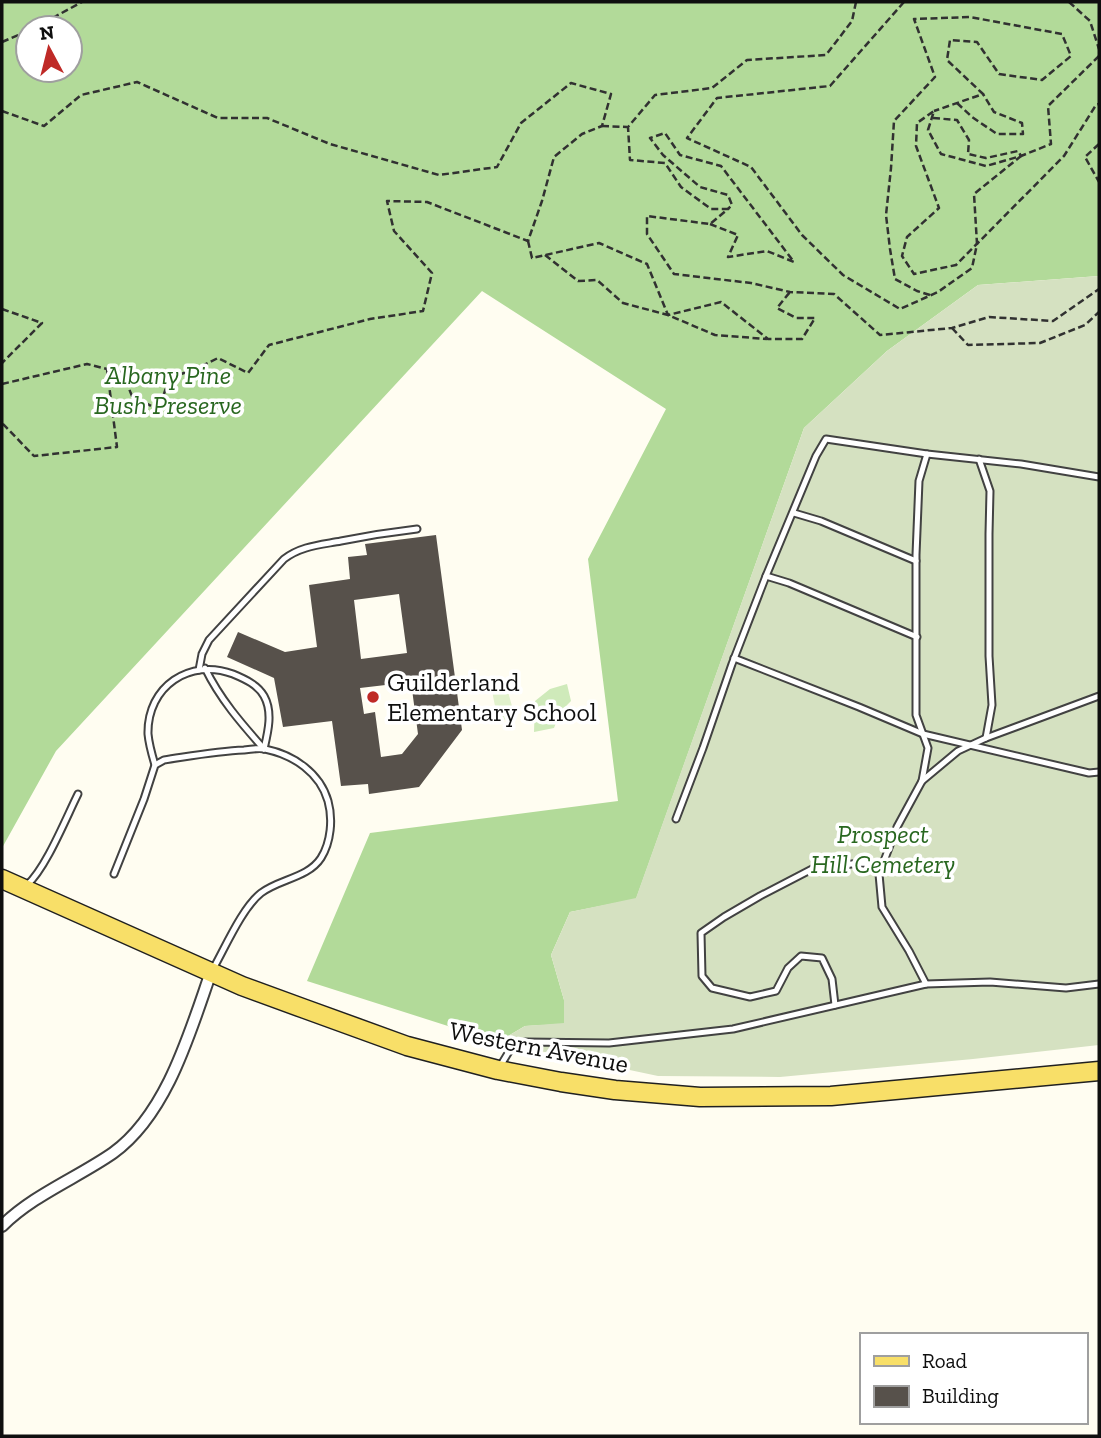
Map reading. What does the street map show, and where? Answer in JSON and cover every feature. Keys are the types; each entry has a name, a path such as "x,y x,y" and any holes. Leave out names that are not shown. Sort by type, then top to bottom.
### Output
{"main road":[{"name":"Western Avenue","path":"2,879 255,991 408,1046 498,1070 615,1090 700,1097 763,1098 831,1096 1099,1071"}],"street":[{"path":"2,1226 23,1208 115,1151 146,1122 180,1058 211,972"}],"lane":[{"path":"677,819 766,576 816,456 826,439 1021,464 1099,477"},
{"path":"926,984 882,907 879,874 897,827 922,781 928,748 916,715 919,481 927,453"},
{"path":"979,459 990,491 989,656 992,705 986,738"},
{"path":"793,513 821,521 916,561"},
{"path":"264,749 233,713 202,669 202,653 209,640 293,552 369,535 417,529"},
{"path":"766,576 789,583 916,637"},
{"path":"734,658 923,734 1089,773 1099,772"},
{"path":"114,874 155,765 149,746 151,713 159,693 172,681 202,669 221,670 252,683 264,696 270,718 264,749"},
{"path":"922,781 958,751 1099,696"},
{"path":"155,765 164,760 264,749 303,764 319,781 331,810 330,833 321,859 307,872 261,893 246,911 211,972"},
{"path":"21,888 28,884 40,869 78,794"},
{"path":"835,1005 832,979 822,958 801,956 788,968 776,991 750,997 712,988 702,976 701,933 760,896 814,868 861,863 883,865"},
{"path":"498,1070 513,1045 526,1042 609,1043 733,1029 926,984 990,982 1066,988 1099,984"}],"path":[{"path":"60,14 82,2"},
{"path":"728,209 711,209 681,187 666,163 630,160 628,127 655,95 712,88 747,60 826,55 852,21 856,2"},
{"path":"904,2 830,86 717,98 687,138 751,167 802,235 843,275 900,309 930,295 972,268 977,244 974,194 1021,156"},
{"path":"1069,2 1090,21 1099,50"},
{"path":"930,295 895,279 886,215 894,121 935,78 915,19 970,17 1062,34 1071,56 1042,80 999,74 977,42 950,40 947,60 983,94 994,113 1022,123 1023,134 996,134 957,103"},
{"path":"934,111 928,130 941,153 985,166 1021,156 1051,144 1048,106 1099,56"},
{"path":"2,111 44,126 81,95 137,82 218,118 267,118 330,144 439,175 497,167 521,123 571,83 611,94 602,126"},
{"path":"983,94 934,111 917,123 916,146 939,208 907,237 902,256 914,274 956,265 1064,156 1099,104"},
{"path":"932,118 957,120 969,140 968,154 986,158 1018,151 1021,156"},
{"path":"628,127 602,126 582,134 554,157 528,242 532,258 599,243 647,264 668,315"},
{"path":"710,224 732,205 728,195 700,187 663,155 650,138 665,133 680,155 722,166 794,262 767,251 728,257 738,235 710,224 647,216 647,234 674,274 751,283 790,292 834,294 880,335 952,327 989,317 1053,321 1099,289"},
{"path":"1099,144 1085,157 1099,182"},
{"path":"2,384 87,364 122,372 131,396 159,410 169,378 218,358 248,373 269,345 370,318 423,311 432,273 394,231 387,201 427,202 528,242"},
{"path":"545,255 578,281 597,280 623,303 668,315 715,335 768,339 802,338 815,318 796,318 777,308 790,292"},
{"path":"668,315 721,302 768,339"},
{"path":"2,309 42,323 2,363"},
{"path":"952,327 968,345 1040,343 1085,325 1099,312"},
{"path":"2,422 34,456 117,447 107,369"}],"green space":[{"name":"Albany Pine Bush Preserve","path":"2,2 1099,2 1099,276 978,285 887,351 804,428 636,899 570,912 551,955 564,1000 564,1024 525,1026 498,1042 307,981 370,833 618,801 588,559 666,409 482,291 56,751 2,848"},
{"name":"Prospect Hill Cemetery","path":"1099,276 1099,1045 780,1077 658,1076 498,1042 525,1026 564,1023 564,1000 551,955 570,912 636,898 804,428 887,351 978,285"},
{"path":"567,684 571,701 560,712 554,728 534,732 535,701 550,689"},
{"path":"507,688 515,717 498,721 492,691"}],"building":[{"name":"Guilderland Elementary School","path":"436,535 462,730 419,787 369,794 368,784 341,786 332,721 283,727 274,678 227,657 238,632 285,652 317,647 309,585 350,579 348,557 367,555 365,544","holes":["399,594 407,653 361,659 354,600","411,682 418,734 402,754 381,757 375,712 364,714 360,688"]}],"place":[{"name":"Guilderland Elementary School","path":"373,697"}]}
